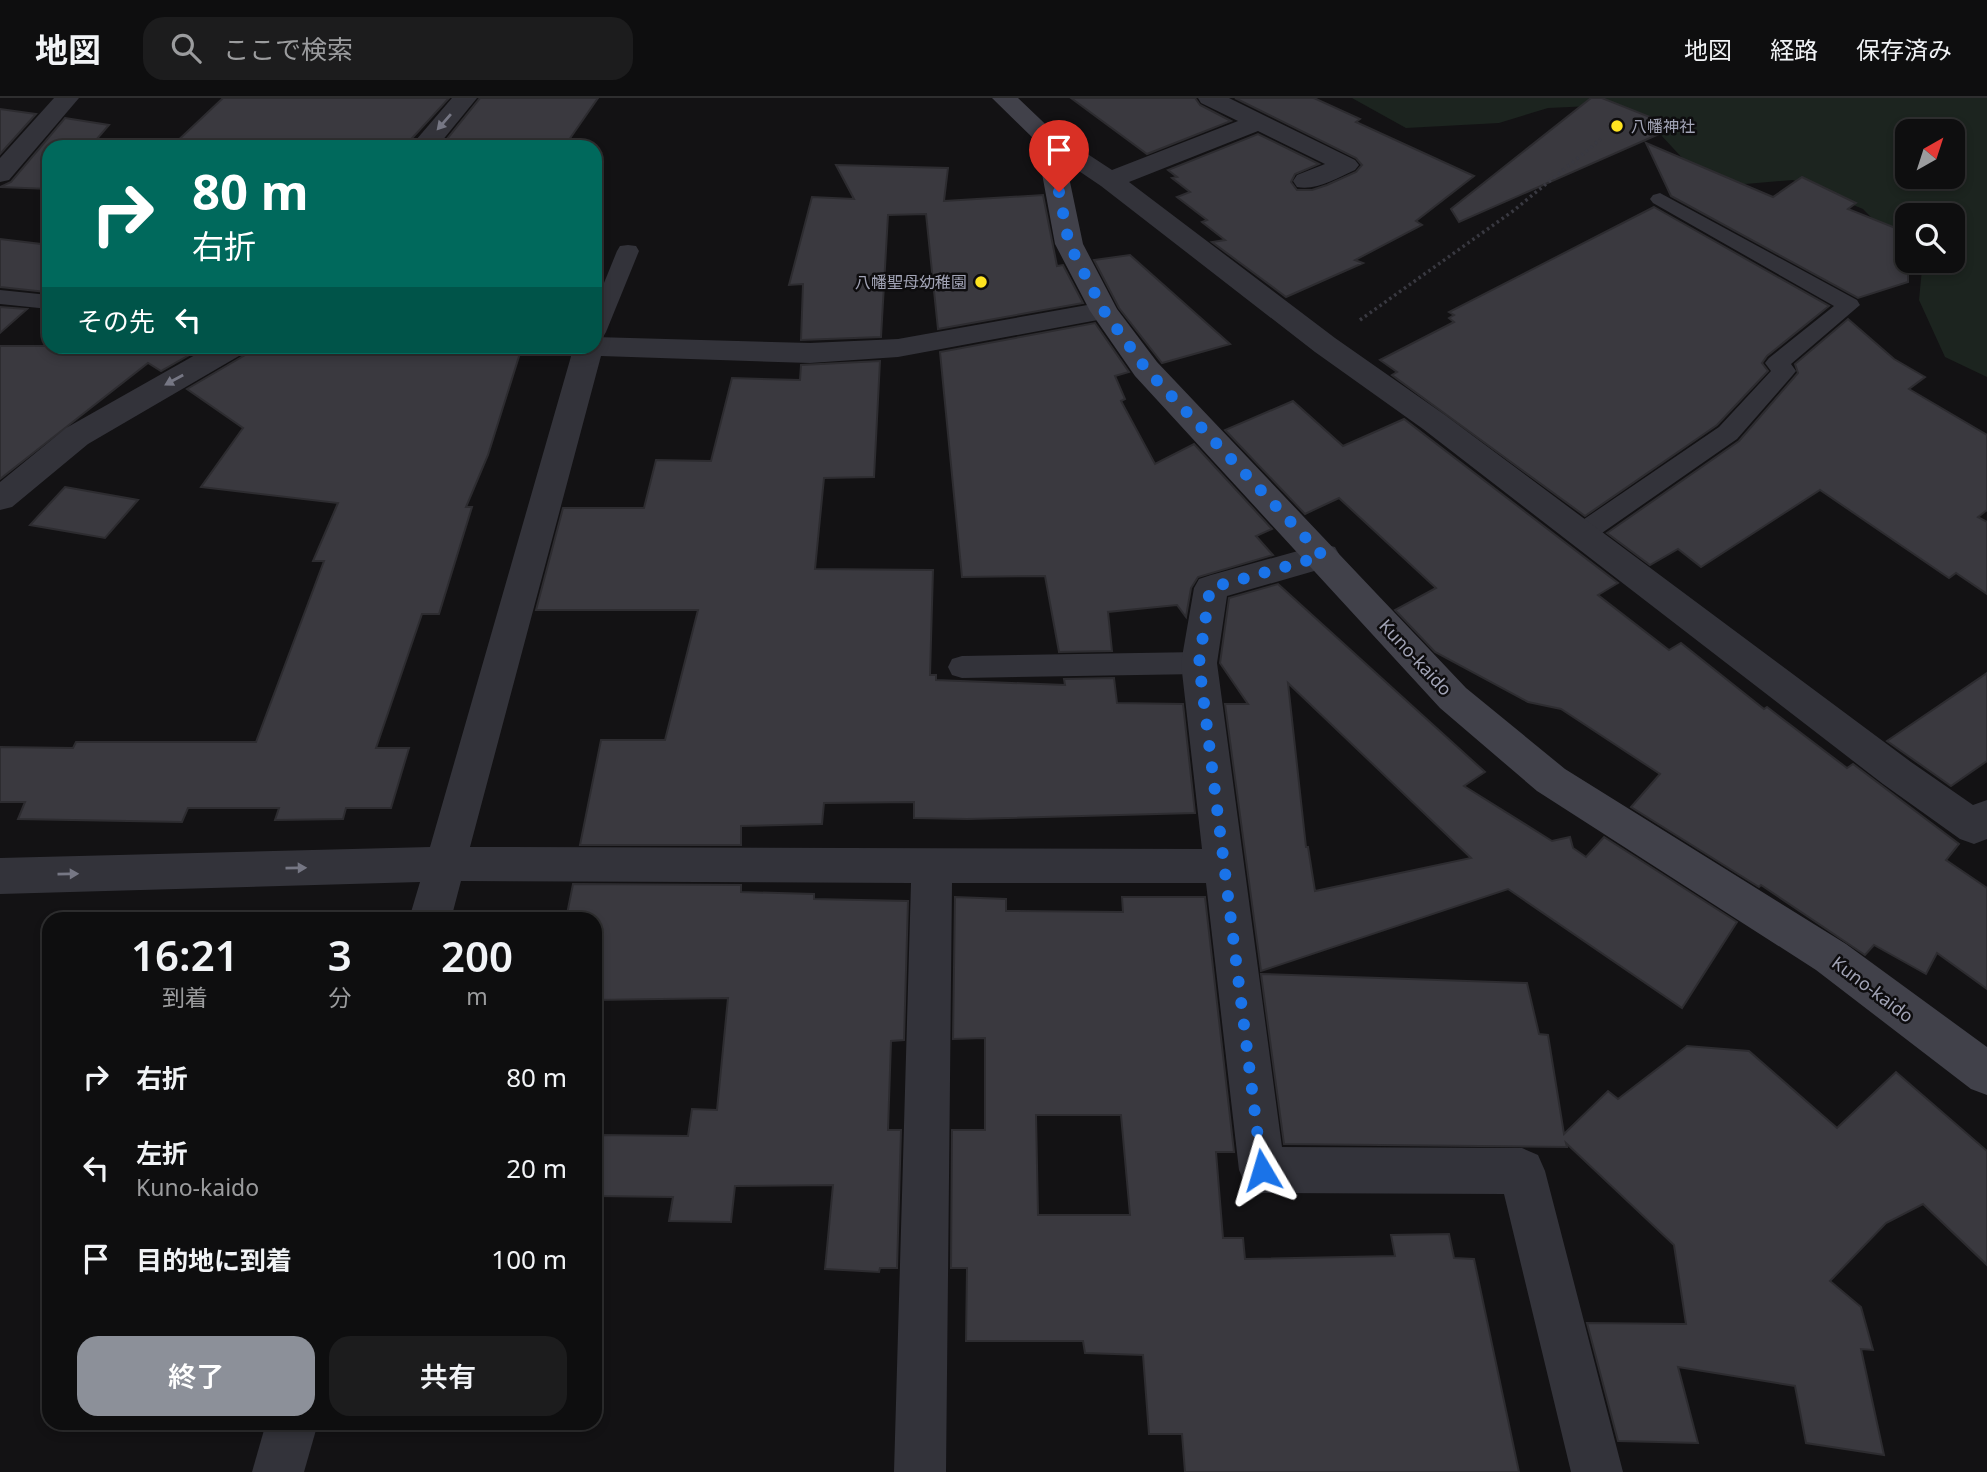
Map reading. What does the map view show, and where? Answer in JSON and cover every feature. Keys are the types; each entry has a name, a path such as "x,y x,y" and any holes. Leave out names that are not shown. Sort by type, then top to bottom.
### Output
{"main road":[{"path":"1004,98 1048,139"},
{"name":"Kuno-kaido","path":"1048,139 1069,244 1104,311 1146,369 1454,698 1551,780 1831,957 1987,1074"}],"street":[{"path":"0,174 67,98"},
{"path":"429,140 465,98"},
{"path":"1210,98 1346,165 1306,181"},
{"path":"1110,180 1261,121"},
{"path":"1048,139 1110,180 1325,345 1434,422 1830,724 1983,827"},
{"path":"19,153 42,155"},
{"path":"602,346 810,353 898,348 1104,311"},
{"path":"0,499 77,436 220,354"},
{"path":"432,912 587,354"},
{"path":"1323,556 1210,588 1199,663 1262,1170 1522,1171 1597,1472"},
{"path":"0,876 445,864 1225,866"},
{"path":"920,1472 932,867"},
{"path":"278,1472 290,1430"}],"lane":[{"path":"1580,535 1728,433 1784,371 1777,363 1849,305 1660,199"},
{"path":"602,315 628,251"},
{"path":"0,297 42,301"},
{"path":"962,667 1199,663"}],"path":[{"path":"1325,345 1513,211 1601,139"}],"shaded area":[{"path":"1352,98 1987,98 1987,377 1945,357 1919,300 1922,273 1965,273 1965,203 1895,203 1895,242 1863,209 1793,180 1734,185 1685,161 1648,121 1613,105 1548,108 1499,123 1406,128"}],"building":[{"path":"223,98 449,98 410,140 178,140"},
{"path":"480,98 598,98 569,140 446,140"},
{"path":"1071,98 1195,98 1200,105 1231,121 1147,154"},
{"path":"1235,98 1314,98 1360,119 1356,122 1474,176 1416,221 1422,225 1355,260 1363,263 1286,297 1212,242 1225,240 1202,222 1207,220 1177,197 1190,192 1172,178 1177,177 1168,170 1258,134 1319,164 1295,174 1291,182 1297,190 1312,190 1327,185 1356,172 1362,165 1356,158"},
{"path":"1591,98 1602,98 1675,127 1459,222 1451,209"},
{"path":"0,109 36,114 0,154"},
{"path":"65,118 109,125 96,140 46,140"},
{"path":"1646,143 1773,197 1802,177 1856,203 1848,209 1895,228 1895,273 1908,273 1908,282 1858,298 1671,196"},
{"path":"42,145 42,189 0,187 11,182"},
{"path":"836,165 948,168 944,201 1043,195 1057,266 1063,265 1083,303 938,329 926,214 888,215 881,337 801,340 803,284 789,285 812,197 854,199"},
{"path":"1654,207 1829,306 1767,356 1762,363 1768,371 1717,425 1585,516 1392,375 1397,372 1380,360 1454,322 1449,318 1454,315 1449,312"},
{"path":"0,239 42,244 42,292 0,287"},
{"path":"1130,255 1230,344 1162,363 1119,308 1094,260"},
{"path":"0,307 27,309 0,333"},
{"path":"1848,319 1894,359 1925,377 1909,389 1987,435 1987,510 1978,517 1987,522 1987,594 1956,573 1949,578 1820,490 1701,567 1678,549 1650,565 1607,533 1739,441 1798,373 1795,364"},
{"path":"1095,323 1129,372 1115,376 1125,399 1121,401 1155,464 1194,444 1272,529 1256,536 1273,555 1198,577 1191,588 1186,617 1177,605 1108,612 1112,651 1059,652 1045,576 962,577 940,352"},
{"path":"0,346 42,346 42,354 191,354 161,371 148,363 0,479"},
{"path":"520,354 488,455 466,507 472,507 439,614 422,614 376,748 409,748 391,808 346,808 343,819 275,820 279,808 188,808 182,822 18,819 25,802 0,802 0,747 73,748 76,742 256,742 324,561 313,561 338,503 201,487 243,428 187,389 245,355"},
{"path":"880,361 874,477 824,478 815,569 933,570 930,675 936,675 936,680 1065,685 1064,679 1114,678 1117,703 1183,704 1195,813 914,818 914,802 824,803 822,824 741,826 741,845 580,845 601,740 665,740 698,610 536,610 563,508 644,508 656,460 711,461 732,378 800,380 801,365"},
{"path":"1293,401 1343,446 1404,419 1618,583 1598,595 1669,650 1681,643 1764,709 1767,707 1847,768 1853,764 1959,844 1946,860 1987,888 1987,989 1937,953 1926,974 1874,945 1865,955 1761,885 1759,887 1631,807 1660,774 1561,709 1528,702 1435,652 1395,610 1436,588 1339,498 1305,514 1225,430"},
{"path":"65,487 138,500 105,538 30,525"},
{"path":"1278,584 1485,772 1464,786 1552,841 1570,837 1573,848 1586,857 1604,837 1737,922 1682,1008 1508,889 1261,971 1225,704 1248,704 1220,663 1229,598","holes":["1288,683 1471,858 1315,891 1306,847"]},
{"path":"1987,673 1987,761 1951,786 1887,741"},
{"path":"573,884 741,885 741,892 814,894 814,899 908,901 904,1040 891,1041 888,1130 901,1130 897,1268 880,1268 879,1272 825,1269 833,1185 735,1186 731,1222 669,1221 673,1197 602,1196 602,1135 688,1136 692,1109 717,1110 728,998 602,1000 602,912 567,912"},
{"path":"955,897 1006,899 1006,911 1123,912 1122,897 1205,897 1234,1152 1216,1152 1223,1238 1243,1238 1245,1259 1395,1256 1391,1235 1449,1234 1454,1258 1474,1259 1519,1472 1185,1472 1182,1434 1149,1434 1143,1355 1085,1353 1083,1341 966,1341 967,1268 951,1268 952,1130 985,1130 985,1038 953,1039","holes":["1036,1115 1121,1115 1130,1215 1038,1215"]},
{"path":"1261,974 1527,983 1539,1034 1548,1035 1564,1134 1608,1091 1618,1099 1687,1046 1749,1051 1837,1128 1896,1072 1987,1151 1987,1265 1923,1204 1886,1223 1830,1281 1861,1307 1873,1350 1861,1349 1884,1455 1806,1443 1795,1386 1678,1367 1698,1443 1618,1441 1587,1323 1686,1324 1674,1245 1566,1143 1567,1147 1284,1144"}],"place":[{"name":"八幡神社","path":"1617,126"},
{"name":"八幡聖母幼稚園","path":"981,282"}],"route":[{"path":"1059,192 1069,244 1104,311 1146,369 1323,556 1210,588 1199,663 1262,1170"}]}
